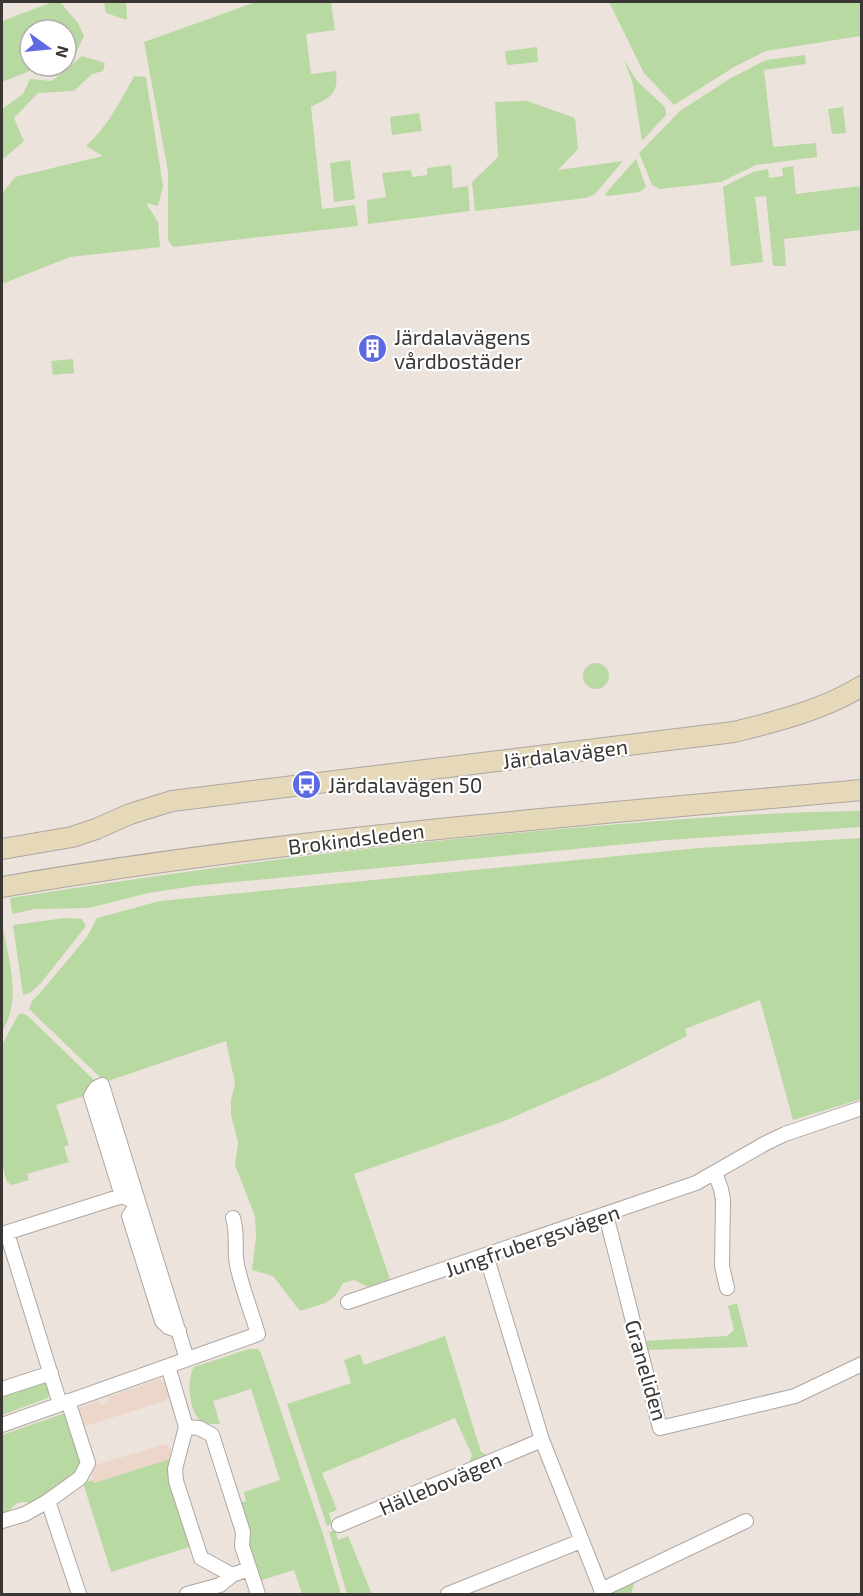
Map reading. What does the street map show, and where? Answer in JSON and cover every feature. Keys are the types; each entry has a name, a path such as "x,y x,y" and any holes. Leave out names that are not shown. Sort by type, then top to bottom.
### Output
{"main road":[{"name":"Järdalavägen","path":"810,710 861,671"},
{"name":"Järdalavägen","path":"2,849 72,837 130,814 172,801 734,732 769,724 825,706 861,686"},
{"name":"Brokindsleden","path":"2,887 180,859 443,827 861,790"},
{"name":"Brokindsleden","path":"713,803 861,802"}],"street":[{"path":"122,1196 91,1096 96,1088 102,1085 187,1359"},
{"name":"Jungfrubergsvägen","path":"348,1302 696,1183 785,1134 861,1108"},
{"path":"715,1173 722,1190 722,1266 727,1288"},
{"path":"2,1521 25,1514 48,1501 80,1478 88,1463 51,1373 4,1233 122,1196 138,1203"},
{"name":"Graneliden","path":"606,1215 660,1428 795,1395 861,1364"},
{"path":"2,1425 258,1334 237,1266 236,1232 233,1218"},
{"path":"486,1256 542,1440 602,1592 746,1521"},
{"path":"168,1366 186,1426 175,1469 176,1481 201,1558 232,1575"},
{"path":"2,1389 51,1373"},
{"path":"186,1426 199,1428 212,1435 243,1532 242,1546 258,1594"},
{"name":"Hällebovägen","path":"339,1525 542,1440"},
{"path":"48,1501 79,1594"},
{"path":"448,1594 581,1541"},
{"path":"187,1594 220,1585 232,1575 249,1569"}],"shaded area":[{"path":"160,1379 166,1384 170,1396 167,1400 83,1427 74,1410 100,1400 101,1405 109,1402 108,1397"},
{"path":"165,1444 171,1448 170,1459 94,1483 90,1469 92,1466"}],"green space":[{"path":"53,2 60,2 74,18 18,18 18,76 2,82 2,21"},
{"path":"104,2 126,2 127,20 106,13"},
{"path":"256,2 331,2 335,30 306,34 311,74 336,71 337,79 332,94 311,107 322,209 355,205 358,226 173,247 168,240 168,171 144,42"},
{"path":"609,2 861,2 861,36 766,51 734,67 674,105 644,73"},
{"path":"78,23 84,36 78,49"},
{"path":"537,47 538,62 507,65 505,51"},
{"path":"805,55 806,64 764,70 773,147 816,143 817,157 756,165 721,182 660,189 652,185 639,153 680,111 731,78 766,60"},
{"path":"82,56 105,63 103,71 92,74 74,91 38,93 14,118 24,141 3,159 2,173 2,109 23,94 30,79 52,81 56,78 78,78 78,59"},
{"path":"624,60 637,81 665,107 666,115 642,141 633,84"},
{"path":"134,76 146,77 163,186 158,206 146,203 158,222 160,247 70,257 2,284 2,194 15,177 103,156 86,146 107,122"},
{"path":"527,101 575,118 578,149 558,170 623,161 595,194 586,198 475,211 472,182 498,157 495,102"},
{"path":"843,107 846,133 832,134 828,109"},
{"path":"419,113 422,131 392,135 390,117"},
{"path":"636,159 646,187 640,192 608,196 605,194"},
{"path":"350,160 355,199 334,202 330,163"},
{"path":"451,165 453,188 468,186 470,211 368,224 367,200 386,197 382,173 411,170 412,177 427,175 427,168"},
{"path":"793,166 796,194 861,186 861,230 784,239 786,266 773,266 766,196 755,197 763,262 731,266 723,187 753,172 768,169 769,178 783,176 782,168"},
{"path":"73,359 74,373 53,375 51,361"},
{"path":"596,663 605,667 609,676 605,685 596,689 587,685 583,676 587,667"},
{"path":"861,811 861,827 667,840 194,886 148,893 89,908 35,909 12,914 10,898 291,858 502,834 717,817"},
{"path":"861,838 861,1099 793,1120 760,1000 685,1029 687,1036 612,1074 504,1121 354,1174 390,1279 368,1287 354,1280 343,1283 331,1300 300,1311 273,1276 252,1270 256,1237 255,1216 235,1165 238,1142 231,1115 231,1100 235,1083 226,1041 105,1082 29,1009 32,1001 87,937 97,918 160,901 699,848"},
{"path":"65,918 82,919 86,926 41,983 30,993 23,995 13,925"},
{"path":"2,927 11,967 13,994 8,1019 2,1032"},
{"path":"22,1013 29,1017 96,1082 87,1095 56,1105 69,1145 64,1147 69,1162 27,1174 29,1180 12,1185 7,1182 2,1164 2,1045 18,1015"},
{"path":"737,1303 748,1347 646,1350 644,1341 727,1336 734,1330 728,1306"},
{"path":"445,1336 481,1452 489,1456 468,1465 472,1455 455,1418 322,1473 337,1510 329,1513 332,1524 327,1526 287,1404 351,1383 344,1360 360,1354 364,1365"},
{"path":"249,1349 258,1349 261,1353 323,1534 341,1594 302,1594 294,1570 259,1581 238,1504 246,1501 244,1492 280,1480 251,1389 213,1401 220,1424 203,1422 194,1411 190,1395 190,1379 194,1367"},
{"path":"44,1381 50,1388 48,1398 2,1415 2,1394"},
{"path":"68,1412 82,1454 80,1472 33,1504 18,1503 2,1516 2,1435"},
{"path":"170,1459 172,1482 189,1547 111,1572 83,1483 93,1480 94,1483"},
{"path":"335,1530 338,1540 348,1536 372,1594 347,1594 329,1532"},
{"path":"636,1577 631,1594 611,1594 614,1589"}],"place":[{"name":"Järdalavägens vårdbostäder","path":"373,348"},
{"name":"Järdalavägen 50","path":"307,784"}]}
